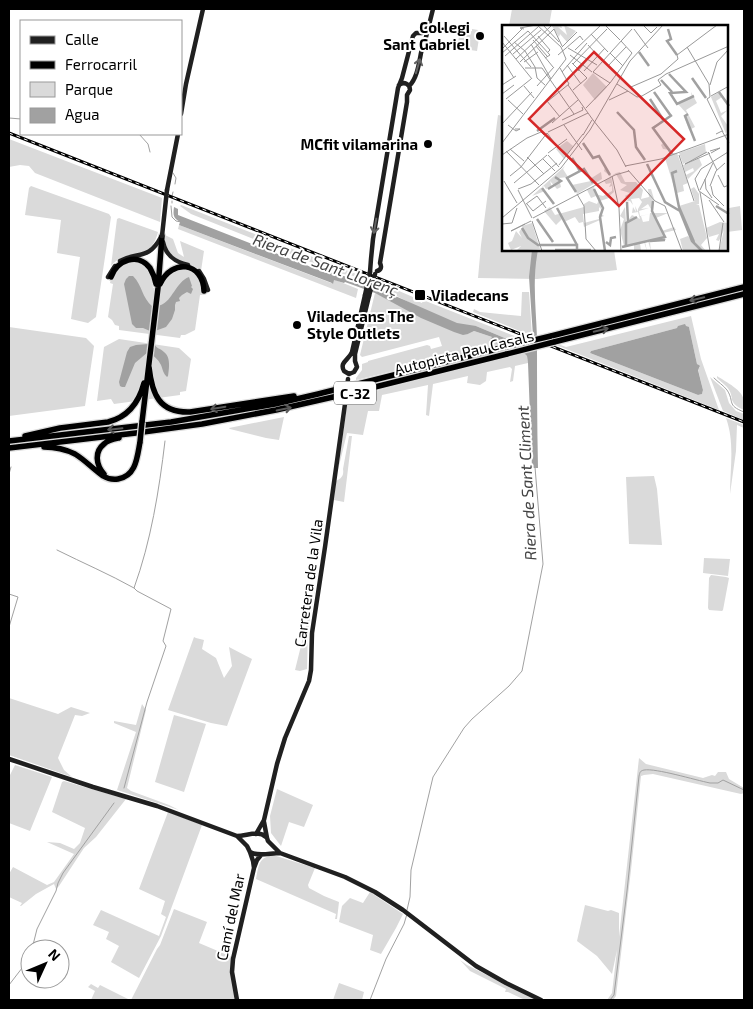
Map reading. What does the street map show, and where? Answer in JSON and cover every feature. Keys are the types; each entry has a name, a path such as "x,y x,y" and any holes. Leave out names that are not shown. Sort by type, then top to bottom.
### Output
{"highway":[{"path":"35,446 65,450 78,456 110,479 126,477 134,468 140,442 150,367 162,236"},
{"path":"109,277 120,263 130,259 138,260 150,268 158,288"},
{"path":"158,288 162,278 168,272 177,267 185,267 194,270 200,276 206,291"},
{"name":"Autopista Pau Casals","path":"553,339 744,287"},
{"name":"Autopista Pau Casals","path":"9,441 132,427 275,404 744,294"},
{"name":"Autopista Pau Casals","path":"9,448 202,424 307,404 506,350"},
{"path":"150,367 151,383 157,397 163,404 176,412 190,412 285,397 318,394"},
{"path":"9,441 41,432 108,422 123,416 136,402 150,367"},
{"path":"117,479 107,476 100,470 97,459 98,451 108,441 136,433"}],"main road":[{"path":"182,110 203,9"},
{"path":"420,45 424,43 426,38 433,9"},
{"path":"373,269 373,239 398,89 413,36 428,27"},
{"path":"422,32 426,38"},
{"path":"412,39 415,44 420,45"},
{"path":"373,269 381,268 380,263 407,95 410,90 409,86 414,80 422,53 420,45"},
{"path":"398,89 403,83 409,86"},
{"path":"398,89 401,95 407,95"},
{"path":"178,135 167,190 162,236 164,247 171,258 192,266 199,271 204,279 206,291"},
{"path":"388,154 398,155"},
{"path":"382,189 392,191"},
{"path":"109,277 110,271 118,263 126,258 149,252 162,236"},
{"path":"355,361 373,269 376,260 380,263"},
{"path":"348,359 351,358 358,366 349,376 342,367 352,351 367,296"},
{"name":"Carretera de la Vila","path":"264,820 282,745 309,681 312,633 326,547 349,376"},
{"path":"9,759 157,806 237,836 250,852 255,855 280,853 352,880 403,910 484,971 541,1000"},
{"path":"247,846 248,839 261,827 264,820"},
{"path":"262,854 268,848 264,820"},
{"path":"237,836 262,834 280,853"},
{"name":"Camí del Mar","path":"250,852 254,868"},
{"name":"Camí del Mar","path":"237,1000 232,963 254,868 262,854"}],"green space":[{"path":"512,9 552,9 549,25 509,25"},
{"path":"472,29 480,32 477,51 457,48 460,31 469,32"},
{"path":"498,115 502,116 502,251 614,251 617,270 537,279 478,278"},
{"path":"9,139 162,198 160,222 35,173 29,166 9,167"},
{"path":"31,186 109,214 111,217 96,317 88,323 71,319 80,257 57,253 61,220 25,215 29,188"},
{"path":"181,205 361,276 338,273 191,214"},
{"path":"740,206 742,230 728,232 729,208"},
{"path":"119,218 158,232 149,249 117,260 111,266 117,219"},
{"path":"179,225 331,283 333,279 358,289 356,298 178,229"},
{"path":"165,235 173,239 178,253 184,257 180,241 204,251 201,271 171,255 165,244"},
{"path":"134,261 148,271 153,288 161,289 164,280 176,270 191,272 197,277 201,285 202,295 200,295 195,330 181,335 180,338 119,330 119,326 115,325 108,317 113,284 110,283 113,273 118,267"},
{"path":"378,282 413,297 413,299 422,303 423,300 522,339 512,341 476,326 459,326 376,287"},
{"path":"522,292 529,292 532,336 473,312 474,309 480,312 521,316"},
{"path":"375,293 468,334 474,331 492,337 490,341 500,345 356,380 362,370 362,364 368,361 427,345 431,349 442,346 439,337 362,357 360,355"},
{"path":"691,316 701,359 719,410 556,345 566,347","holes":["689,327 697,364 700,367 698,369 703,390 702,394 698,395 590,353 591,351 677,328"]},
{"path":"9,327 86,338 94,346 85,406 9,416"},
{"path":"119,339 179,348 191,359 186,391 180,392 180,395 114,404 111,399 97,401 104,347"},
{"path":"524,353 527,356 528,363 515,366 513,381 510,382 512,369 510,367 487,372 486,381 480,385 467,383 468,376 433,384 429,416 426,415 428,385 382,395 379,411 368,411 363,435 347,433 338,470 348,398"},
{"path":"717,376 741,393 744,410 735,405 730,391"},
{"path":"710,377 725,390 729,403 736,411 744,414 744,420 723,411"},
{"path":"284,417 279,440 229,428"},
{"path":"726,418 744,425 744,428 737,425 736,451 730,494 731,446"},
{"path":"349,436 352,436 344,502 334,500 336,481 343,475"},
{"path":"654,476 662,545 629,544 626,477"},
{"path":"704,558 730,559 728,576 703,573"},
{"path":"711,575 729,578 722,611 709,610 708,608 709,578"},
{"path":"315,589 308,630 307,669 295,670"},
{"path":"194,637 204,640 202,649 216,658 224,678 232,666 229,647 252,659 227,726 168,710"},
{"path":"9,698 58,714 71,707 90,713 82,716 75,715 58,758 64,770 72,777 9,755"},
{"path":"142,704 146,710 127,788 179,810 117,790 136,732 114,723 114,721 136,725"},
{"path":"174,715 206,724 184,792 155,782"},
{"path":"639,758 646,764 703,778 715,776 718,772 726,772 729,779 744,788 744,793 741,794 653,774 641,776 616,996 613,1000 607,1000 612,993 617,950 612,974 597,956 577,941 585,905 619,913 619,937"},
{"path":"15,765 52,777 30,831 9,823 9,777"},
{"path":"62,782 126,799 96,837 84,848 59,886 56,889 54,884 20,906 22,903 9,897 9,874 13,867 47,885 54,882 74,854 47,842 60,843 74,849 80,843 85,828 52,812"},
{"path":"277,789 313,805 304,827 289,822 281,846 271,833 270,816"},
{"path":"168,812 202,825 161,936 139,978 111,962 119,946 106,939 109,932 93,925 101,910 159,936 166,917 161,914 165,901 139,889"},
{"path":"273,855 315,868 308,885 309,888 339,902 337,919 335,919 336,914 256,879 262,860"},
{"path":"370,892 403,914 381,954 370,950 373,935 339,922 342,906 350,898 363,903"},
{"path":"174,909 207,922 199,943 232,957 235,1000 131,1000 160,945"},
{"path":"460,960 536,1000 525,1000 505,992 506,989 470,971"},
{"path":"339,983 364,992 362,1000 333,1000"},
{"path":"91,984 98,988 100,985 128,999 91,1000 95,991 88,987"}],"water":[{"path":"174,207 178,209 178,215 324,272 361,281 457,323 476,326 512,341 528,340 533,336 529,277 532,251 538,251 535,283 538,468 532,468 528,363 527,356 524,353 489,341 492,337 474,331 463,335 454,332 421,318 375,293 345,282 334,280 333,284 179,225 180,222 174,216"},
{"path":"129,276 133,276 146,299 153,307 165,303 181,283 189,277 193,289 191,294 187,292 179,298 180,301 176,302 172,319 166,327 155,331 154,344 166,354 169,360 168,376 154,356 148,352 135,363 125,387 122,387 119,382 127,352 130,347 148,344 150,331 136,328 132,324 124,284"},
{"path":"685,324 689,327 697,364 700,366 698,370 703,390 702,394 698,395 590,353 591,351 677,328"}],"waterway":[{"path":"9,118 20,119"},
{"path":"140,135 148,144 150,152"},
{"path":"173,173 176,178 175,184"},
{"path":"172,196 173,192"},
{"name":"Riera de Sant Llorenç","path":"171,206 172,217 176,221 181,222"},
{"path":"714,378 727,390 733,405 738,410 744,412"},
{"path":"124,788 147,702 166,646 163,641 171,609 134,588 154,516 165,441"},
{"path":"9,474 11,467"},
{"name":"Riera de Sant Climent","path":"407,910 410,897 411,870 433,777 464,728 509,686 522,671 543,564 535,467"},
{"path":"57,550 134,588"},
{"path":"9,594 18,597 9,627"},
{"path":"610,1000 614,995 640,772 644,770 657,771 710,783 718,783 723,780 744,790"},
{"path":"34,939 37,929 63,873 114,803"},
{"name":"Riera de Sant Climent","path":"370,1000 386,959 404,924 407,914"},
{"path":"9,985 20,971"}],"railway":[{"path":"9,133 744,422"}],"place":[{"name":"Col·legi Sant Gabriel","path":"480,36"},
{"name":"MCfit vilamarina","path":"428,144"},
{"name":"Viladecans","path":"420,295"},
{"name":"Viladecans The Style Outlets","path":"297,325"}]}
